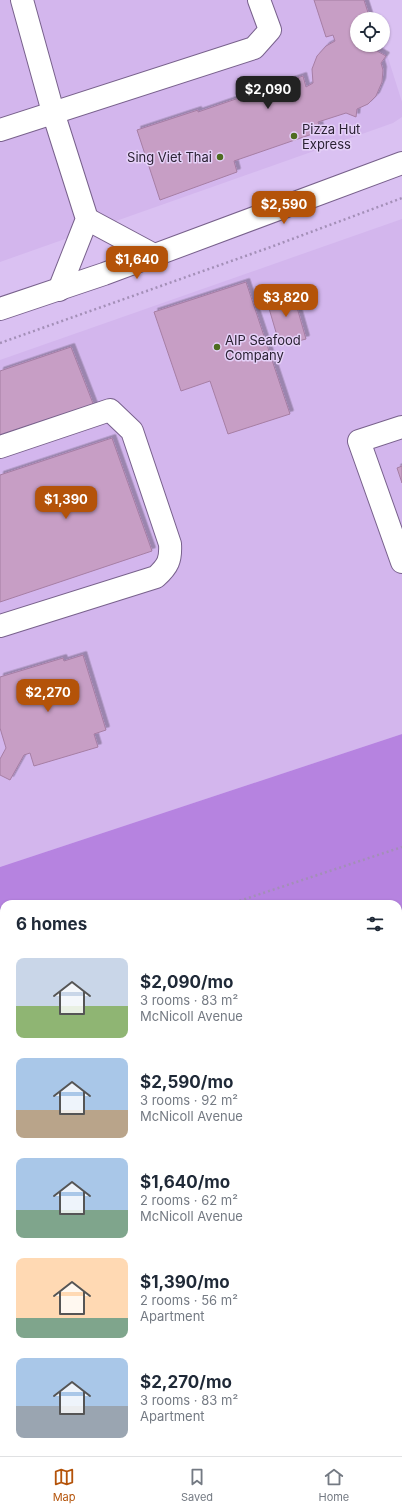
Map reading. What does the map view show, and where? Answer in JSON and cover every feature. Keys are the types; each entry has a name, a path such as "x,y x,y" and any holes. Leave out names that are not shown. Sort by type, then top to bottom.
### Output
{"main road":[{"path":"22,0 87,219 59,290"},
{"path":"0,130 254,48 270,30 259,0"},
{"path":"0,310 59,290 402,163"},
{"path":"87,219 154,255"},
{"path":"0,447 110,410 132,431 170,544 171,556 167,567 156,577 0,626"},
{"path":"402,427 359,441 402,562"}],"path":[{"path":"0,343 268,248 402,198"},
{"path":"242,900 402,847"}],"shaded area":[{"path":"0,0 369,0 373,12 350,12 350,52 386,52 402,102 402,117 393,123 0,262"},
{"path":"402,219 402,734 0,867 0,360"},
{"path":"402,734 402,900 0,900 0,867"}],"building":[{"path":"314,0 364,0 368,12 350,12 350,52 379,52 386,56 381,63 383,70 382,82 376,96 368,104 357,109 356,117 346,113 318,122 321,131 234,161 237,172 160,200 137,130 198,110 198,112 303,76 306,87 313,83 312,69 317,56 326,46 335,41 333,35 326,37"},
{"name":"AIP Seafood Company","path":"246,282 290,414 228,434 210,381 181,391 154,312"},
{"path":"292,290 306,339 280,346 266,298"},
{"path":"71,347 94,406 0,438 0,371"},
{"path":"112,438 152,551 0,602 0,475"},
{"path":"402,466 402,483 397,468"},
{"path":"83,655 106,730 94,734 98,747 34,766 30,753 24,755 10,780 0,775 0,759 6,748 0,728 0,677 63,658 64,661"}],"place":[{"name":"Pizza Hut Express","path":"294,136"},
{"name":"Sing Viet Thai","path":"220,157"},
{"name":"AIP Seafood Company","path":"217,347"}]}
